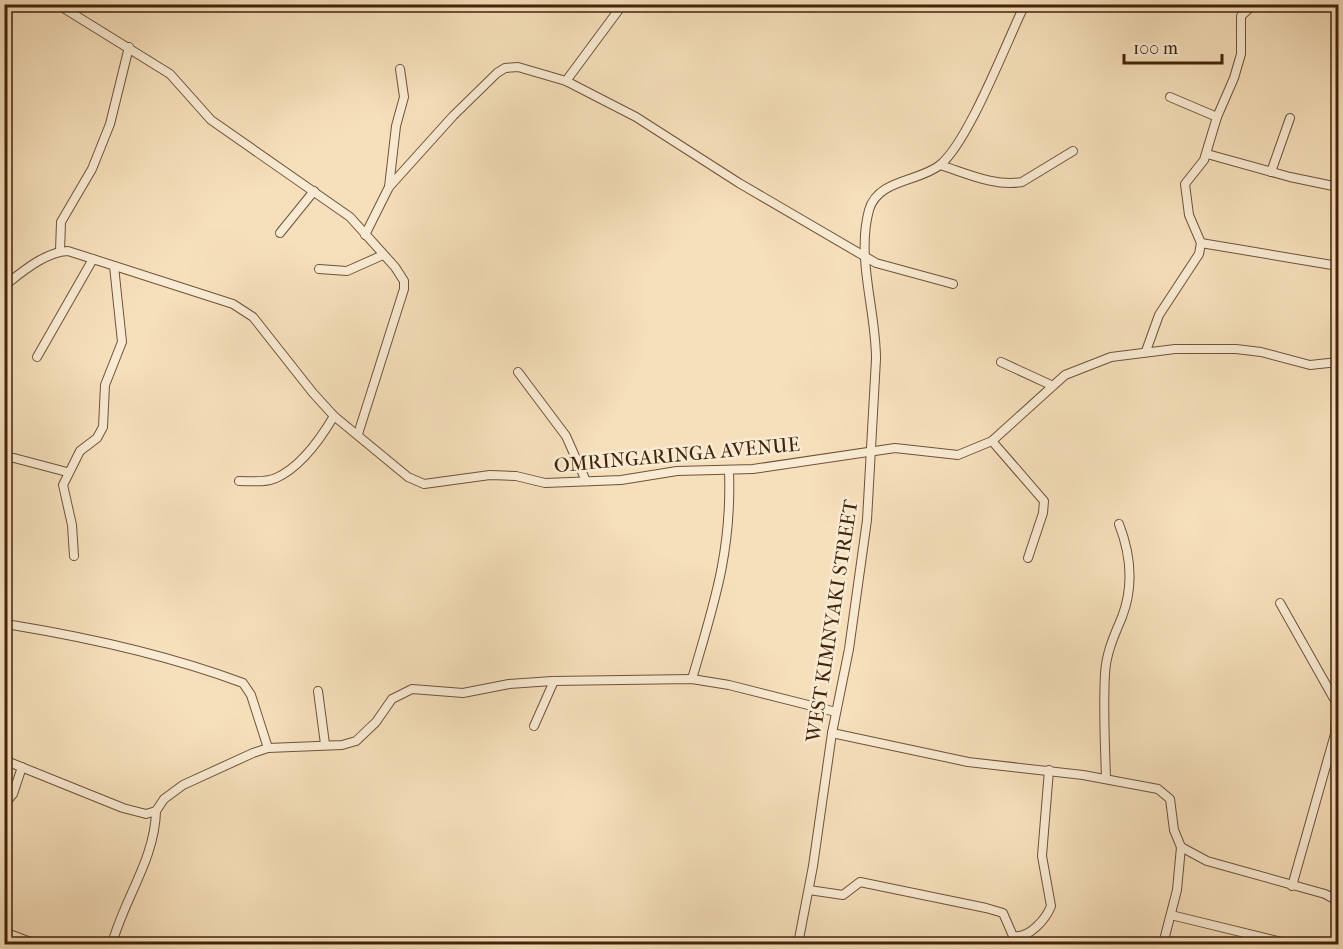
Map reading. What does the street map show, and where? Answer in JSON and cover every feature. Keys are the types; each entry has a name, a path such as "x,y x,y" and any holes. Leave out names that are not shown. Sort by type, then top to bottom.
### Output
{"street":[{"path":"57,4 129,47 170,75 211,120 350,217 400,275 404,289 358,434"},
{"path":"566,81 623,4"},
{"path":"1025,4 964,132 940,165 993,181 1013,184 1023,182 1073,151"},
{"path":"1146,351 1159,315 1195,263 1202,243 1187,207 1185,184 1202,164 1207,154 1217,117 1228,94 1241,54 1241,16 1254,4"},
{"path":"4,286 39,262 60,251 61,222 92,169 110,124 129,47"},
{"path":"365,235 389,187 482,86 505,68 518,67 566,81 636,117 739,183 885,266 953,284"},
{"path":"389,187 396,126 404,97 400,69"},
{"path":"1170,97 1217,117"},
{"path":"1271,172 1290,118"},
{"path":"1207,154 1271,172 1338,187"},
{"name":"WEST KIMNYAKI STREET","path":"798,945 809,890 832,733 849,649 867,520 876,333 865,256 866,226 872,202 890,187 940,165"},
{"path":"280,233 314,191"},
{"path":"1202,243 1338,266"},
{"name":"OMRINGARINGA AVENUE","path":"60,251 79,254 192,290 244,310 253,317 334,416 408,477 424,484 464,476 490,475 516,476 545,483 631,479 677,471 729,471 870,451 908,448 958,455 992,441"},
{"path":"319,269 347,271 383,255"},
{"path":"37,357 93,259"},
{"path":"74,556 72,525 63,485 67,472 80,451 96,438 103,427 105,385 122,342 114,266"},
{"path":"1028,558 1044,513 1044,501 992,441 1051,385 1085,365 1111,357 1146,351 1242,350 1310,365 1338,362"},
{"path":"1001,362 1051,385"},
{"path":"518,372 564,434 586,481"},
{"path":"239,481 266,481 284,473 315,445 334,416"},
{"path":"4,458 14,458 67,472"},
{"path":"692,680 723,570 730,520 729,471"},
{"path":"1106,779 1105,674 1107,655 1128,592 1130,569 1128,547 1119,524"},
{"path":"1280,603 1338,705 1335,734 1292,886"},
{"path":"4,621 12,625 80,636 132,648 243,683 251,695 268,748"},
{"path":"112,945 122,912 147,857 155,826 156,811 164,799 183,785 268,748 342,745 356,741 376,722 392,699 404,692 424,688 463,693 509,684 554,681 692,680 729,685 836,712"},
{"path":"534,726 554,681"},
{"path":"318,691 325,744"},
{"path":"832,733 968,762 1049,770 1106,779 1158,789 1167,794 1172,806 1174,830 1181,847 1177,890 1163,945"},
{"path":"4,760 138,813 146,814 156,811"},
{"path":"7,801 13,794 22,768"},
{"path":"809,890 843,895 860,882 986,908 1003,913 1013,936 1024,935 1043,920 1051,906 1042,856 1049,770"},
{"path":"1181,847 1207,861 1325,894 1338,901"},
{"path":"1171,915 1290,945"},
{"path":"4,932 36,945"}]}
